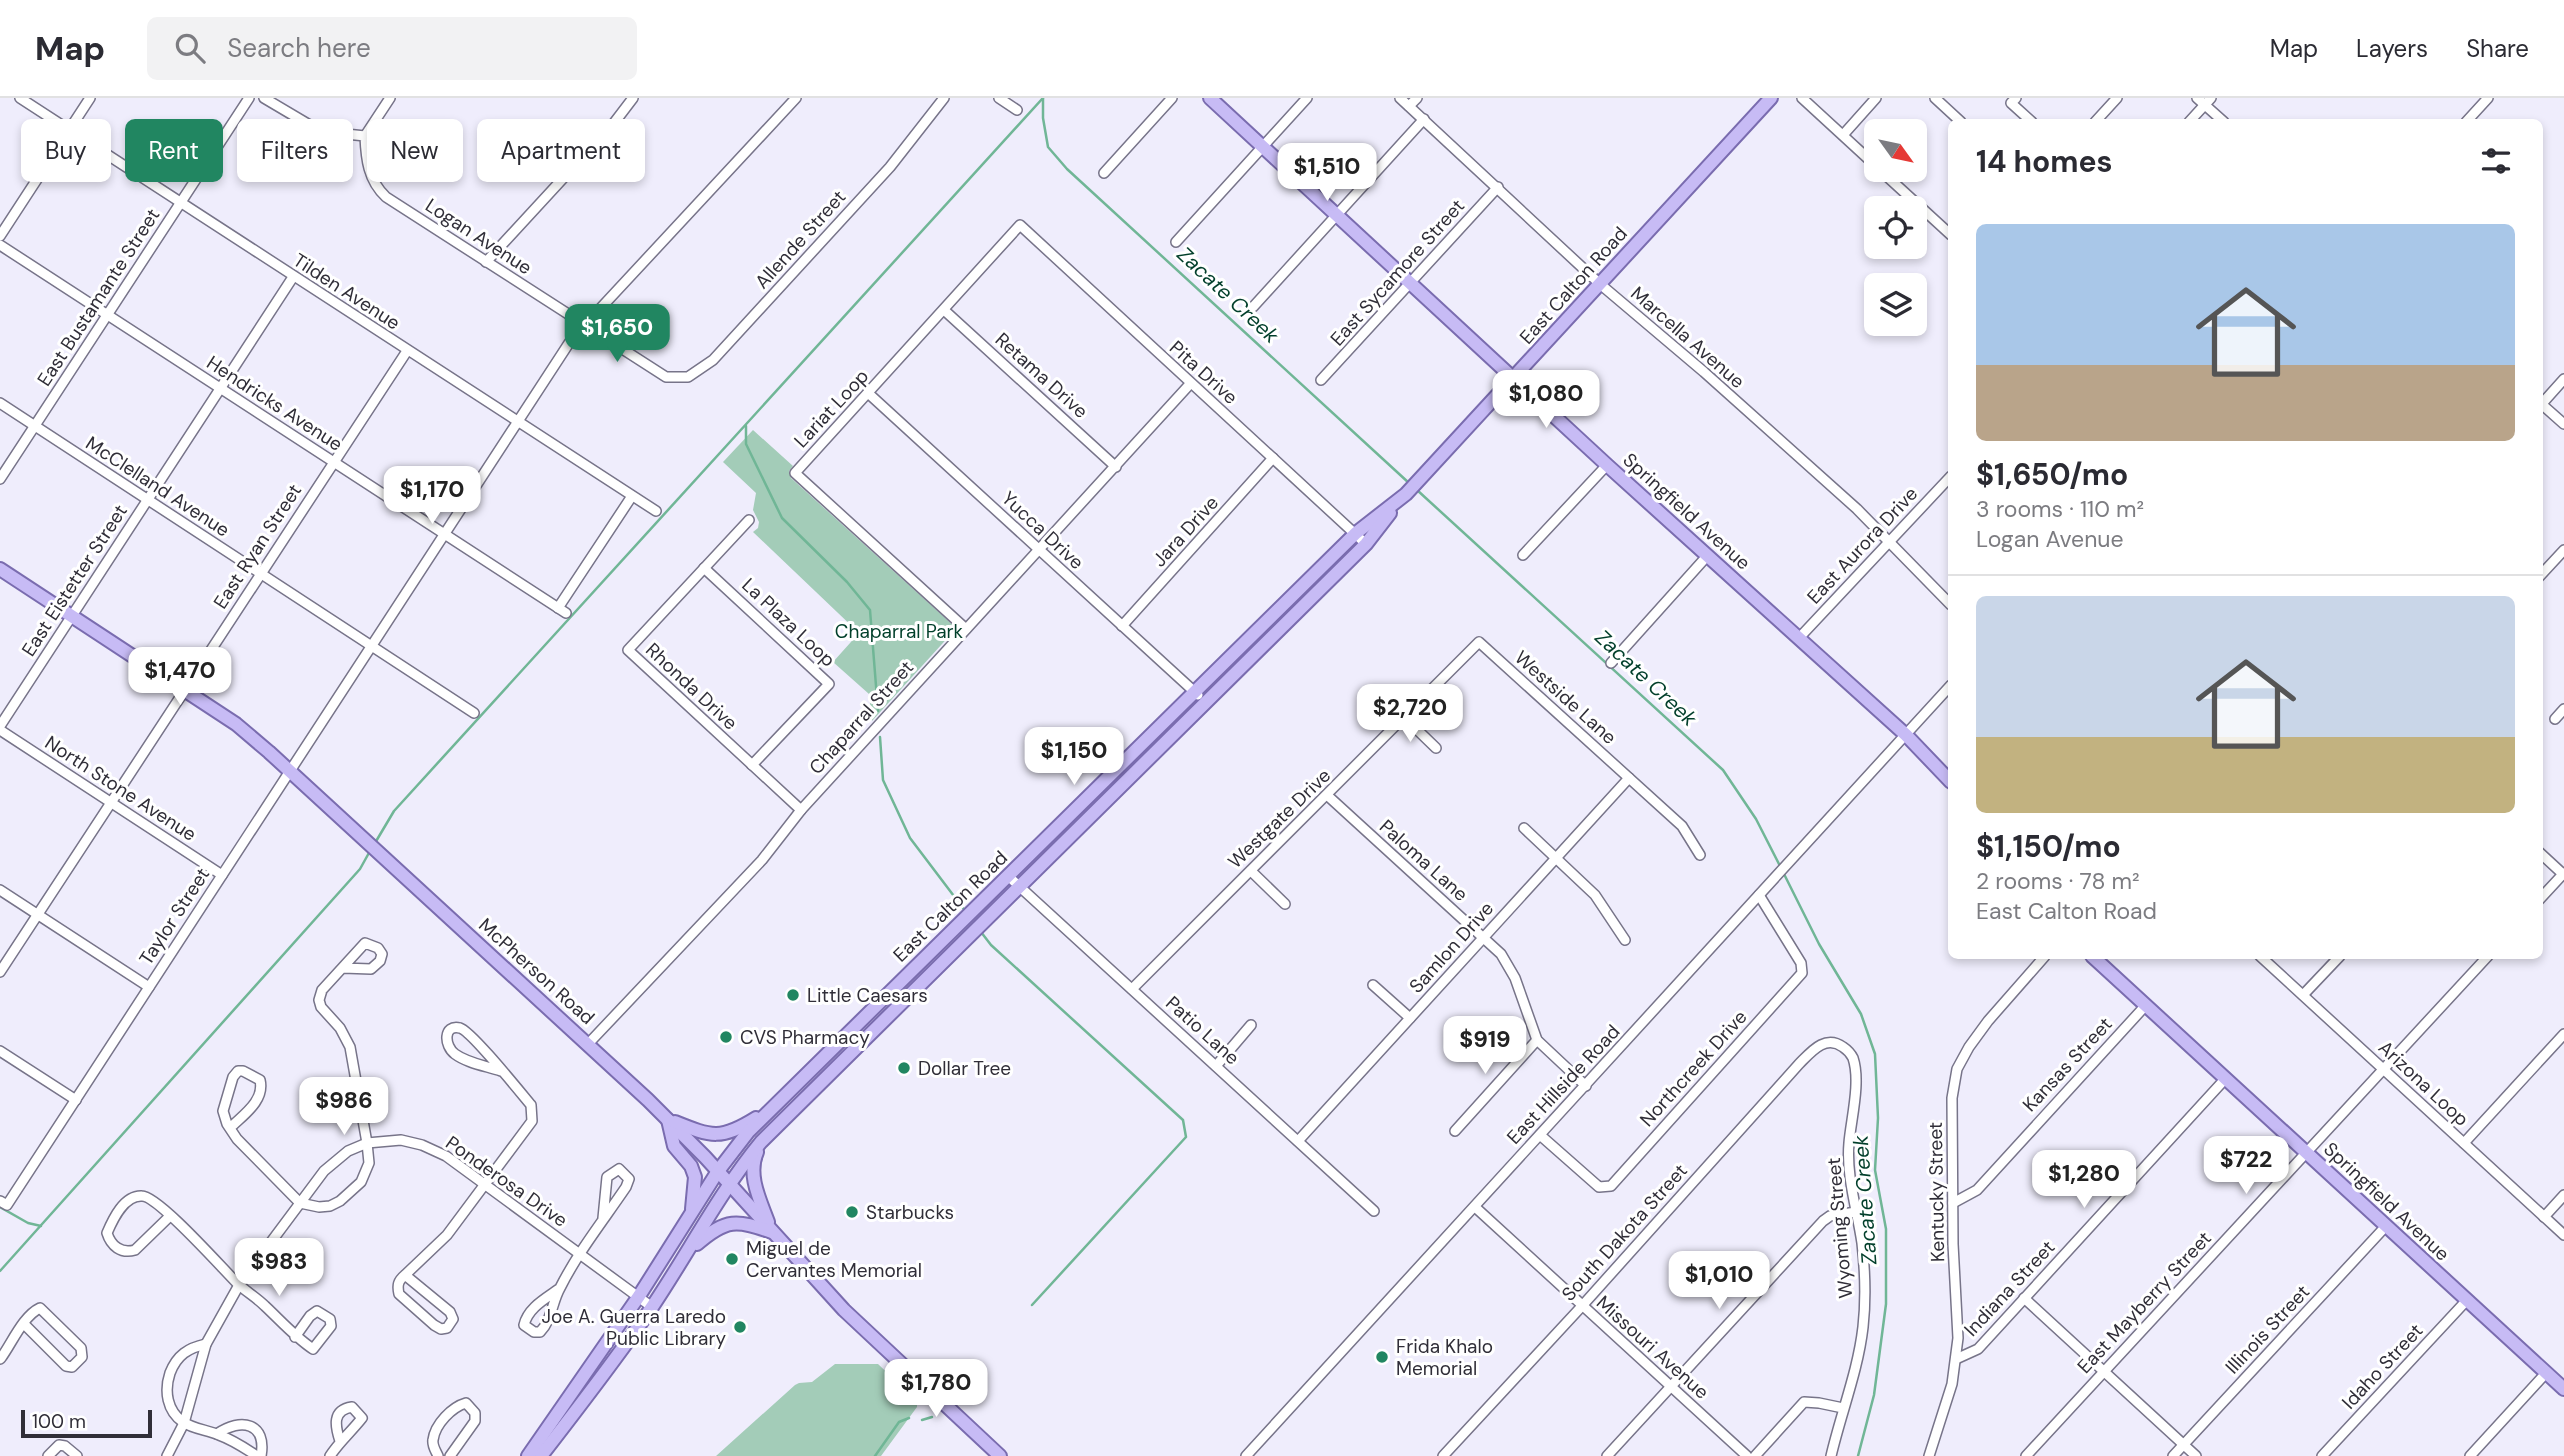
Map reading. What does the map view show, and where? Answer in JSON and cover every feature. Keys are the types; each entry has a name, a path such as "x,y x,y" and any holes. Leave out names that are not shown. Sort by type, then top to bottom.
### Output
{"main road":[{"name":"Springfield Avenue","path":"1210,98 1515,377 1607,465 1906,735 1948,779"},
{"name":"East Calton Road","path":"541,1456 652,1307 730,1184 761,1142 1366,544 1404,496 1772,98"},
{"name":"East Calton Road","path":"528,1456 639,1296 735,1148 771,1109 1356,533 1404,496"},
{"name":"McPherson Road","path":"0,569 236,724 290,771 668,1119 844,1310 1000,1456"},
{"path":"1274,614 1284,625"},
{"path":"1079,806 1090,817"},
{"name":"Springfield Avenue","path":"2095,959 2564,1389"},
{"path":"923,960 934,972"},
{"path":"852,1030 862,1042"},
{"path":"827,1055 825,1064 831,1073"},
{"path":"668,1119 699,1131 720,1135 732,1132 771,1109"},
{"path":"668,1119 674,1146 691,1166 695,1177 691,1216"},
{"path":"761,1142 754,1157 753,1171 755,1186 772,1232"},
{"path":"687,1254 723,1225 734,1222 772,1232"},
{"path":"570,1396 580,1406"}],"street":[{"name":"Tilden Avenue","path":"20,98 52,119"},
{"path":"76,119 90,98"},
{"name":"East Bustamante Street","path":"0,479 249,98"},
{"path":"264,98 313,127 327,132 365,136 390,98"},
{"path":"486,262 614,123 633,98"},
{"name":"Taylor Street","path":"3,1203 76,1100 571,340 796,98"},
{"name":"Allende Street","path":"666,377 688,377 713,360 890,167 944,98"},
{"path":"999,98 1017,110"},
{"path":"1104,173 1172,98"},
{"path":"1176,242 1307,98"},
{"name":"Marcella Avenue","path":"1401,98 1600,284 1857,509 1948,601"},
{"path":"1409,106 1417,98"},
{"path":"1802,98 1864,155"},
{"path":"1843,135 1876,98"},
{"path":"1934,98 1958,119"},
{"path":"2098,119 2117,98"},
{"path":"2469,119 2488,98"},
{"path":"2013,100 2029,119"},
{"path":"2191,119 2204,100 2221,119"},
{"path":"1253,307 1424,119"},
{"name":"Logan Avenue","path":"365,136 368,165 379,190 666,377"},
{"name":"Tilden Avenue","path":"111,157 656,511"},
{"path":"0,236 35,182"},
{"path":"1893,182 1948,232"},
{"name":"East Sycamore Street","path":"1321,380 1498,187"},
{"name":"Lariat Loop","path":"966,629 795,473 1020,225"},
{"name":"Pita Drive","path":"1020,225 1366,544"},
{"name":"Hendricks Avenue","path":"0,245 562,611 632,496"},
{"name":"East Eistetter Street","path":"0,728 293,277"},
{"name":"Retama Drive","path":"944,310 1116,467"},
{"name":"East Ryan Street","path":"0,972 332,461 407,351"},
{"path":"2543,401 2564,379"},
{"name":"Chaparral Street","path":"588,1044 762,860 801,810 1190,384"},
{"name":"Yucca Drive","path":"868,393 1207,703"},
{"name":"McClelland Avenue","path":"0,404 474,713"},
{"path":"2543,406 2564,424"},
{"name":"Jara Drive","path":"1122,626 1273,458"},
{"path":"1522,555 1607,465"},
{"name":"East Aurora Drive","path":"1799,638 1948,479"},
{"name":"Rhonda Drive","path":"749,520 628,650 801,810"},
{"path":"2543,573 2564,550"},
{"path":"1611,663 1708,555"},
{"name":"La Plaza Loop","path":"704,568 829,684 752,765"},
{"name":"Westgate Drive","path":"1132,989 1328,796 1479,642"},
{"name":"Westside Lane","path":"1479,642 1682,826 1700,855"},
{"name":"East Hillside Road","path":"1246,1456 1948,688"},
{"path":"2555,719 2564,709"},
{"path":"1405,718 1436,748"},
{"name":"North Stone Avenue","path":"0,728 222,875"},
{"name":"Samlon Drive","path":"1298,1140 1629,778"},
{"name":"Paloma Lane","path":"1328,796 1501,954 1510,966 1537,1040 1586,1086"},
{"path":"1524,828 1595,895 1625,940"},
{"path":"2543,856 2564,874 2543,896"},
{"path":"1251,871 1285,904"},
{"name":"Patio Lane","path":"1008,876 1374,1211"},
{"path":"0,890 149,987"},
{"name":"Northcreek Drive","path":"1540,1135 1599,1187 1611,1186 1802,973 1801,963 1759,895"},
{"name":"Kentucky Street","path":"1929,1456 1952,1384 1958,1338 1953,1244 1952,1098 1957,1069 1988,1021 2043,959"},
{"name":"Arizona Loop","path":"2263,959 2564,1235"},
{"path":"2303,995 2337,959"},
{"name":"East Mayberry Street","path":"2026,1456 2485,959"},
{"path":"230,1128 259,1099 262,1088 260,1080 243,1071 233,1077 223,1111 230,1128 237,1139 300,1203 319,1208 330,1206 340,1201 361,1182 369,1163 350,1047 340,1028 318,1000 322,990 343,968"},
{"path":"1374,985 1410,1018"},
{"name":"Kansas Street","path":"1953,1203 1977,1190 2146,1005"},
{"path":"1216,1066 1251,1025"},
{"path":"405,1275 450,1312 453,1319 447,1328 441,1329 435,1325 399,1294 399,1280 447,1236 532,1121 530,1105 501,1071 463,1029 457,1027 450,1030 446,1044 453,1053 501,1071"},
{"path":"2463,1143 2564,1034"},
{"path":"1455,1131 1537,1040"},
{"name":"South Dakota Street","path":"1443,1456 1799,1064 1825,1042 1836,1043"},
{"name":"Wyoming Street","path":"1831,1456 1859,1358 1864,1325 1862,1244 1849,1170 1849,1143 1856,1090 1853,1058 1846,1048 1836,1043"},
{"path":"0,1051 76,1100"},
{"name":"Indiana Street","path":"1956,1359 1978,1349 2225,1079"},
{"name":"Ponderosa Drive","path":"167,1456 184,1423 206,1344 239,1285 324,1171 348,1152 367,1143 401,1139 446,1156 652,1307"},
{"path":"559,1289 536,1306 525,1318 524,1325 534,1332 540,1332 546,1326 559,1289 580,1253 626,1187 629,1179 618,1169 607,1177 603,1218"},
{"path":"2544,1217 2564,1195"},
{"path":"170,1216 135,1250 129,1252 110,1242 107,1233 115,1214 132,1198 142,1196 154,1199 295,1337"},
{"name":"Missouri Avenue","path":"1475,1207 1747,1456"},
{"path":"1607,1456 1823,1221 1830,1216 1856,1212"},
{"name":"Illinois Street","path":"2173,1456 2386,1226"},
{"path":"2024,1298 2196,1456"},
{"name":"Idaho Street","path":"2322,1456 2467,1300"},
{"path":"0,1359 24,1324 33,1312 40,1308 81,1348 82,1357 72,1367 66,1366 24,1324"},
{"path":"206,1344 190,1347 177,1358 170,1374 168,1402 171,1409 184,1423 217,1434 259,1456 263,1446 261,1436 251,1426 240,1423 227,1426 217,1434"},
{"path":"2470,1456 2546,1373"},
{"path":"1755,1456 1804,1402 1843,1408"},
{"path":"438,1456 433,1439 436,1431 452,1409 466,1403 475,1413 475,1421 450,1456"},
{"path":"330,1456 340,1441"},
{"path":"48,1456 59,1445 65,1446 77,1456"}],"green space":[{"name":"Chaparral Park","path":"753,430 793,466 789,471 791,478 954,626 952,633 872,721 869,694 833,662 859,633 753,532 758,528 759,522 753,510 756,493 723,462"},
{"path":"835,1364 878,1364 917,1401 917,1407 881,1456 716,1456 795,1385 812,1382"}],"waterway":[{"name":"Zacate Creek","path":"1043,98 1048,147 1067,169 1409,483"},
{"path":"375,843 394,811 1043,98"},
{"path":"746,426 746,444 782,518 847,582 870,610 878,711"},
{"name":"Zacate Creek","path":"1417,490 1723,770 1756,819 1781,868"},
{"path":"880,737 883,780 910,838 966,912"},
{"path":"0,1271 360,869 370,851"},
{"name":"Zacate Creek","path":"1784,874 1819,944 1861,1014 1875,1054 1878,1118 1875,1170 1886,1229 1886,1304 1874,1395 1858,1456"},
{"path":"981,932 991,945 1183,1120 1186,1137 1032,1305"},
{"path":"0,1207 28,1223 41,1226"},
{"path":"922,1420 932,1417"},
{"path":"875,1456 899,1422 909,1418"}],"place":[{"name":"Little Caesars","path":"793,995"},
{"name":"CVS Pharmacy","path":"726,1037"},
{"name":"Dollar Tree","path":"904,1068"},
{"name":"Starbucks","path":"852,1212"},
{"name":"Miguel de Cervantes Memorial","path":"732,1259"},
{"name":"Joe A. Guerra Laredo Public Library","path":"740,1327"},
{"name":"Frida Khalo Memorial","path":"1382,1357"}]}
